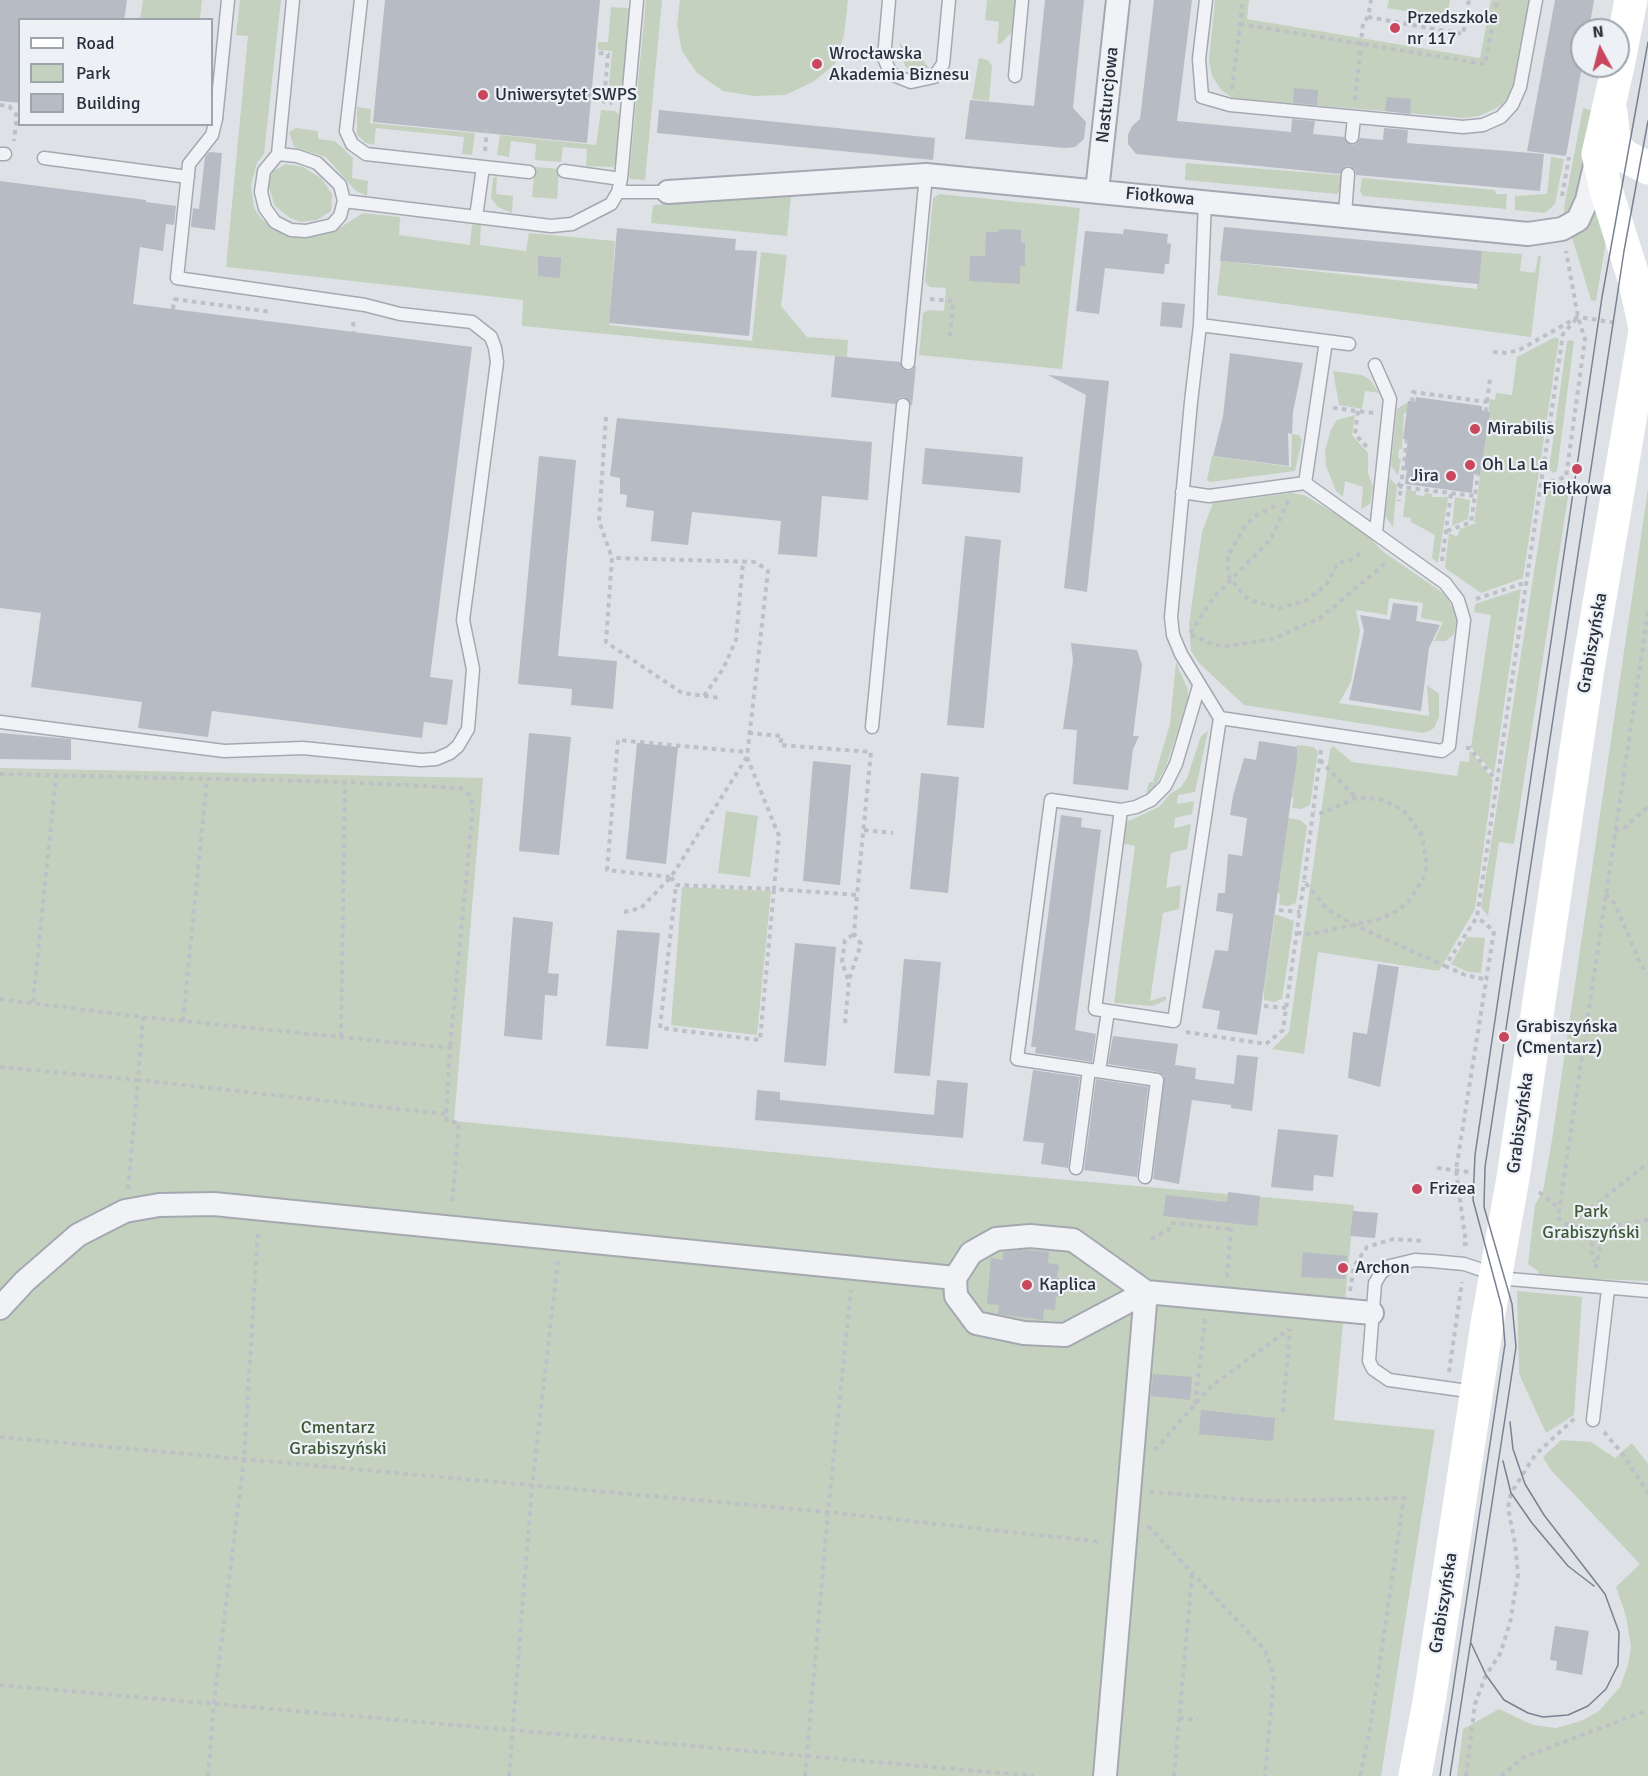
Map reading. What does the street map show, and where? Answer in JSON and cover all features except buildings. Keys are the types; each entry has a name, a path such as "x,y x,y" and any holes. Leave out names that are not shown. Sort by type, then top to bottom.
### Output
{"main road":[{"name":"Grabiszyńska","path":"1627,18 1630,0"},
{"name":"Grabiszyńska","path":"1415,1776 1429,1702 1476,1392 1521,1121 1640,322 1635,282 1606,190 1598,154 1616,78"},
{"name":"Grabiszyńska","path":"1611,105 1614,141 1618,149 1624,156 1648,168"}],"street":[{"name":"Nasturcjowa","path":"1097,191 1118,0"},
{"name":"Fiołkowa","path":"668,192 926,175 1345,214 1528,234 1562,229 1578,220 1587,200 1598,154"},
{"path":"0,1308 25,1281 78,1235 125,1211 159,1205 214,1204 450,1230 955,1278"},
{"path":"1146,1292 1065,1335 1024,1333 976,1323 956,1296 955,1278 971,1253 996,1239 1030,1236 1073,1240 1146,1292 1372,1313"},
{"path":"1105,1776 1146,1292"}],"lane":[{"path":"0,722 224,751 303,748 421,760 436,759 450,753 458,746 468,729 474,679 462,620 497,362 491,337 472,322 400,314 365,304 177,278 189,164 212,135 216,119 228,0"},
{"path":"278,154 297,156 316,163 340,185 344,201 340,216 332,225 320,229 291,230 275,222 265,208 261,192 264,171 278,154 293,0"},
{"path":"361,0 347,138 366,154 529,172"},
{"path":"344,201 551,226 572,224 611,204 618,192 621,179 638,0"},
{"path":"889,0 884,58 891,74 910,82 934,77 943,64 949,0"},
{"path":"1015,76 1022,0"},
{"path":"1206,0 1199,59 1202,97 1230,105 1463,127 1483,125 1501,117 1512,105 1520,87 1536,0"},
{"path":"1352,138 1354,118"},
{"path":"44,158 188,177"},
{"path":"476,217 483,167"},
{"path":"564,171 621,179"},
{"path":"1345,214 1348,174"},
{"path":"908,363 926,175"},
{"path":"618,192 668,192"},
{"path":"1121,810 1095,1009 1174,1021 1220,718 1181,654 1172,625 1182,492 1200,325 1206,201"},
{"path":"1200,325 1349,344"},
{"path":"1305,483 1326,341"},
{"path":"1375,365 1389,392 1389,415 1376,532"},
{"path":"872,727 903,405"},
{"path":"1182,492 1209,496 1305,483 1440,579 1458,600 1464,620 1449,746 1442,751 1220,718"},
{"path":"1145,1177 1158,1080 1017,1059 1051,800 1121,810 1136,807 1151,800 1165,786 1176,764 1199,686"},
{"path":"1077,1168 1094,1071 1108,1011"},
{"path":"1476,1392 1402,1383 1380,1375 1369,1361 1376,1283 1381,1273 1402,1262 1424,1260 1464,1264 1509,1279 1648,1292"},
{"path":"1593,1420 1608,1289"}],"path":[{"path":"1230,105 1243,0"},
{"path":"1354,118 1363,23 1368,17 1371,0"},
{"path":"1368,17 1463,34 1468,0"},
{"path":"1240,24 1485,64 1497,0"},
{"path":"599,53 608,54 604,102 628,105"},
{"path":"0,105 9,106 17,116 6,151"},
{"path":"1542,484 1566,477 1585,339 1578,317 1564,241"},
{"path":"915,298 953,301 950,336"},
{"path":"174,299 276,312"},
{"path":"1493,352 1508,353 1521,349 1578,317 1640,322"},
{"path":"344,321 355,322 354,332"},
{"path":"1486,411 1490,379"},
{"path":"1412,402 1413,392 1487,402"},
{"path":"1318,405 1389,415"},
{"path":"606,417 599,521 612,558 606,642 682,693 720,698"},
{"path":"1407,439 1401,487 1475,496"},
{"path":"1446,531 1471,522 1478,474"},
{"path":"1189,634 1214,597 1271,539 1286,505 1291,485"},
{"path":"1440,579 1451,494"},
{"path":"1286,505 1257,515 1238,534 1228,555 1226,566 1231,579 1244,596 1261,605 1293,606 1317,595 1338,563 1353,559 1362,552"},
{"path":"1172,625 1215,645 1228,646 1251,645 1296,631 1320,618 1401,550"},
{"path":"612,558 756,562 768,571 747,754 671,877 641,908 624,912"},
{"path":"703,696 723,669 736,640 743,562"},
{"path":"1460,605 1527,582"},
{"path":"1648,612 1558,1208 1558,1218 1569,1226 1595,1229 1648,1220"},
{"path":"749,733 782,736 780,745 871,752 854,934 861,944 849,980 845,1023"},
{"path":"671,877 607,870 618,740 747,754"},
{"path":"1449,746 1470,748 1496,779"},
{"path":"671,877 676,885 660,1028 760,1040 779,836 747,754"},
{"path":"1320,760 1356,798"},
{"path":"0,774 345,782 460,788 470,795 473,807 446,1114 447,1121 459,1123 450,1230"},
{"path":"33,1002 56,776"},
{"path":"183,1021 207,779"},
{"path":"341,1037 345,782"},
{"path":"1297,933 1312,934 1376,920 1395,912 1408,902 1423,878 1427,866 1422,836 1407,814 1379,799 1356,798 1322,813 1314,812"},
{"path":"1615,831 1626,827 1648,806"},
{"path":"864,830 893,833"},
{"path":"1174,1021 1180,1031 1266,1044 1283,1030 1304,881"},
{"path":"676,885 857,895"},
{"path":"1606,894 1615,904 1641,965 1648,974"},
{"path":"1279,910 1300,912"},
{"path":"1466,1244 1456,1170 1494,931 1477,916"},
{"path":"849,980 842,962 845,940 854,934"},
{"path":"1445,966 1465,975 1488,980"},
{"path":"0,999 143,1017 450,1048"},
{"path":"1264,1005 1286,1008"},
{"path":"125,1211 143,1017"},
{"path":"0,1067 446,1114"},
{"path":"1569,1226 1648,1163"},
{"path":"1437,1168 1469,1172"},
{"path":"1534,1185 1541,1196 1558,1208"},
{"path":"208,1776 214,1703 244,1458 259,1209"},
{"path":"1151,1239 1168,1230 1171,1223 1231,1228 1195,1405"},
{"path":"1595,1229 1591,1250 1595,1262"},
{"path":"1594,1288 1595,1262 1600,1250 1595,1229"},
{"path":"509,1776 532,1487 560,1239"},
{"path":"805,1776 828,1512 854,1267"},
{"path":"1128,1491 1209,1388 1315,1308"},
{"path":"1283,1412 1290,1329"},
{"path":"1466,1776 1475,1704 1486,1675 1500,1654 1510,1623 1519,1565 1508,1508 1511,1492 1535,1455 1574,1420 1579,1412"},
{"path":"1593,1420 1622,1453 1648,1493"},
{"path":"0,1437 244,1458 532,1487 828,1512 1124,1544"},
{"path":"1128,1491 1192,1574 1265,1650 1274,1675 1265,1776"},
{"path":"1128,1491 1263,1502 1404,1497 1369,1735 1360,1776"},
{"path":"1174,1776 1192,1574"},
{"path":"0,1685 513,1732 1034,1776"},
{"path":"1501,1776 1524,1757 1648,1710"},
{"path":"1179,1718 1198,1720"}],"green space":[{"path":"143,0 202,0 200,18 140,18"},
{"path":"240,0 281,0 264,154 257,163 251,185 254,208 272,228 286,235 300,238 325,234 338,229 363,213 400,217 399,235 470,245 472,225 481,223 480,245 526,251 529,233 615,241 609,325 752,341 761,252 787,255 781,306 807,337 848,340 847,357 522,326 523,300 226,267 248,36 236,35"},
{"path":"646,0 662,0 645,180 630,179 629,176"},
{"path":"680,0 848,0 844,35 835,64 813,82 785,95 754,96 723,91 697,73 682,51 677,25"},
{"path":"987,0 1017,0 1012,32 1001,43 997,44 999,22 985,20"},
{"path":"1215,0 1249,0 1247,19 1480,58 1491,0 1530,0 1514,89 1503,104 1495,109 1479,116 1464,118 1233,98 1221,90 1212,76 1209,60"},
{"path":"1389,0 1450,0 1447,18 1387,8"},
{"path":"611,7 629,8 622,98 608,96 612,51 598,50 598,42 608,42"},
{"path":"899,42 910,56 917,52 929,68 910,70 905,66"},
{"path":"979,58 988,60 992,66 989,101 972,99"},
{"path":"357,107 371,109 370,123 475,133 472,155 462,154 464,137 376,128 374,145 366,143 357,135"},
{"path":"1583,108 1595,111 1577,203 1565,218 1564,207"},
{"path":"601,110 615,111 620,115 616,163 613,167 586,166 587,149 563,147 561,162 535,160 536,144 511,141 509,157 497,155 500,135 596,145"},
{"path":"296,128 318,131 318,139 335,141 353,158 352,178 368,181 367,196 356,191 326,157 294,147 289,132"},
{"path":"1551,157 1564,159 1555,204 1545,213 1515,210 1515,196 1547,194"},
{"path":"1186,163 1341,175 1340,190 1337,194 1185,180"},
{"path":"286,164 303,167 321,178 332,194 331,211 317,220 301,222 290,218 275,206 269,188 270,179 273,171"},
{"path":"535,167 559,169 557,199 532,197"},
{"path":"497,176 496,194 513,196 512,213 498,207 491,198 493,178"},
{"path":"1362,178 1495,190 1496,194 1507,194 1506,209 1363,196 1360,191"},
{"path":"939,194 1080,208 1062,369 919,355 923,313 929,310 944,311 946,288 930,287 925,282 933,198"},
{"path":"791,196 787,236 651,223 653,205"},
{"path":"1598,207 1608,229 1596,301 1591,300 1572,237 1589,224"},
{"path":"1482,251 1522,254 1520,271 1535,273 1538,256 1541,256 1531,337 1217,295 1221,261 1477,289"},
{"path":"1555,337 1559,339 1523,578 1481,593 1445,568 1449,533 1457,537 1460,529 1479,522 1474,523 1490,399 1495,400 1496,393 1512,395 1517,357"},
{"path":"1567,341 1574,341 1557,471 1553,473 1549,469"},
{"path":"1333,371 1362,375 1370,380 1379,393 1365,391 1362,409 1339,405"},
{"path":"1408,402 1407,413 1404,413 1402,449 1399,449 1398,458 1401,459 1398,476 1391,465 1397,409"},
{"path":"1355,415 1352,435 1368,453 1368,473 1373,487 1370,504 1361,509 1363,487 1345,481 1343,497 1336,491 1326,466 1325,451 1331,429 1337,420"},
{"path":"1292,434 1299,435 1302,440 1295,471 1210,482 1207,480 1212,456 1291,467"},
{"path":"1390,478 1397,486 1393,527 1385,516"},
{"path":"1560,482 1570,484 1514,844 1499,842 1488,916 1481,907 1547,490"},
{"name":"Park Grabiszyński","path":"1648,489 1648,1281 1539,1277 1538,1271 1528,1264 1535,1205 1543,1191 1552,1140"},
{"path":"1406,490 1416,491 1416,495 1424,496 1425,493 1432,494 1432,497 1448,497 1438,563 1432,558 1435,535 1411,522 1411,518 1403,517"},
{"path":"1292,493 1304,495 1363,530 1382,551 1443,593 1449,601 1457,618 1454,634 1446,641 1434,641 1443,622 1421,618 1423,603 1389,598 1387,615 1356,610 1360,630 1351,682 1339,703 1429,716 1427,685 1439,694 1439,717 1434,728 1429,731 1423,733 1244,705 1200,664 1191,651 1189,624 1202,532 1213,503"},
{"path":"1455,497 1470,500 1468,519 1452,526"},
{"path":"1521,589 1494,774 1471,747 1491,615 1474,612 1475,604"},
{"path":"1176,662 1188,690 1188,700 1166,766 1155,786 1146,794 1149,782 1153,782 1170,724"},
{"path":"1208,731 1195,792 1178,795 1177,804 1194,801 1192,814 1175,818 1174,828 1191,824 1187,849 1171,853 1166,888 1181,885 1179,909 1163,913 1150,1001 1166,996 1166,1000 1153,1006 1114,1003 1135,846 1119,843 1121,831 1126,822 1159,807 1170,794 1181,787 1187,778 1201,736"},
{"path":"1297,745 1314,747 1318,752 1310,805 1301,809 1292,808"},
{"path":"1333,746 1352,762 1457,776 1460,761 1469,762 1470,750 1493,780 1475,909 1439,971 1318,952 1304,1054 1272,1049 1289,1032 1330,750"},
{"name":"Cmentarz Grabiszyński","path":"0,768 483,778 454,1121 988,1173 1354,1205 1334,1420 1435,1430 1381,1776 0,1776"},
{"path":"726,811 758,816 750,877 718,873"},
{"path":"1288,818 1300,820 1307,826 1296,903 1288,906 1279,905 1280,894 1277,893 1284,830"},
{"path":"682,887 771,891 757,1035 671,1025"},
{"path":"1275,914 1294,921 1282,999 1274,1002 1264,1000 1264,989"},
{"path":"1467,937 1485,938 1481,973 1468,972 1451,964"},
{"path":"1517,1291 1582,1297 1574,1415 1546,1433 1519,1374"},
{"path":"1561,1440 1591,1442 1615,1458 1632,1443 1648,1464 1648,1776 1457,1776 1463,1729 1499,1709 1533,1725 1556,1728 1581,1721 1599,1711 1620,1687 1628,1665 1631,1647 1626,1616 1616,1587 1640,1564 1550,1469 1543,1457"}],"tram line":[{"path":"1440,1776 1505,1344 1502,1308 1473,1200 1475,1155 1602,297 1648,42"},
{"path":"1450,1776 1516,1347 1512,1304 1484,1207 1485,1167 1624,251 1648,121"},
{"path":"1471,1643 1486,1675 1504,1700 1528,1713 1543,1717 1568,1715 1588,1706 1606,1689 1618,1665 1619,1632 1605,1594 1544,1515 1525,1484 1513,1449 1510,1422"},
{"path":"1503,1461 1511,1493 1532,1523 1568,1566 1594,1586"}],"place":[{"name":"Przedszkole nr 117","path":"1395,28"},
{"name":"Wrocławska Akademia Biznesu","path":"817,64"},
{"name":"Uniwersytet SWPS","path":"483,95"},
{"name":"Mirabilis","path":"1475,429"},
{"name":"Oh La La","path":"1470,465"},
{"name":"Fiołkowa","path":"1577,469"},
{"name":"Jira","path":"1451,476"},
{"name":"Grabiszyńska (Cmentarz)","path":"1504,1037"},
{"name":"Frizea","path":"1417,1189"},
{"name":"Archon","path":"1343,1268"},
{"name":"Kaplica","path":"1027,1285"}]}
